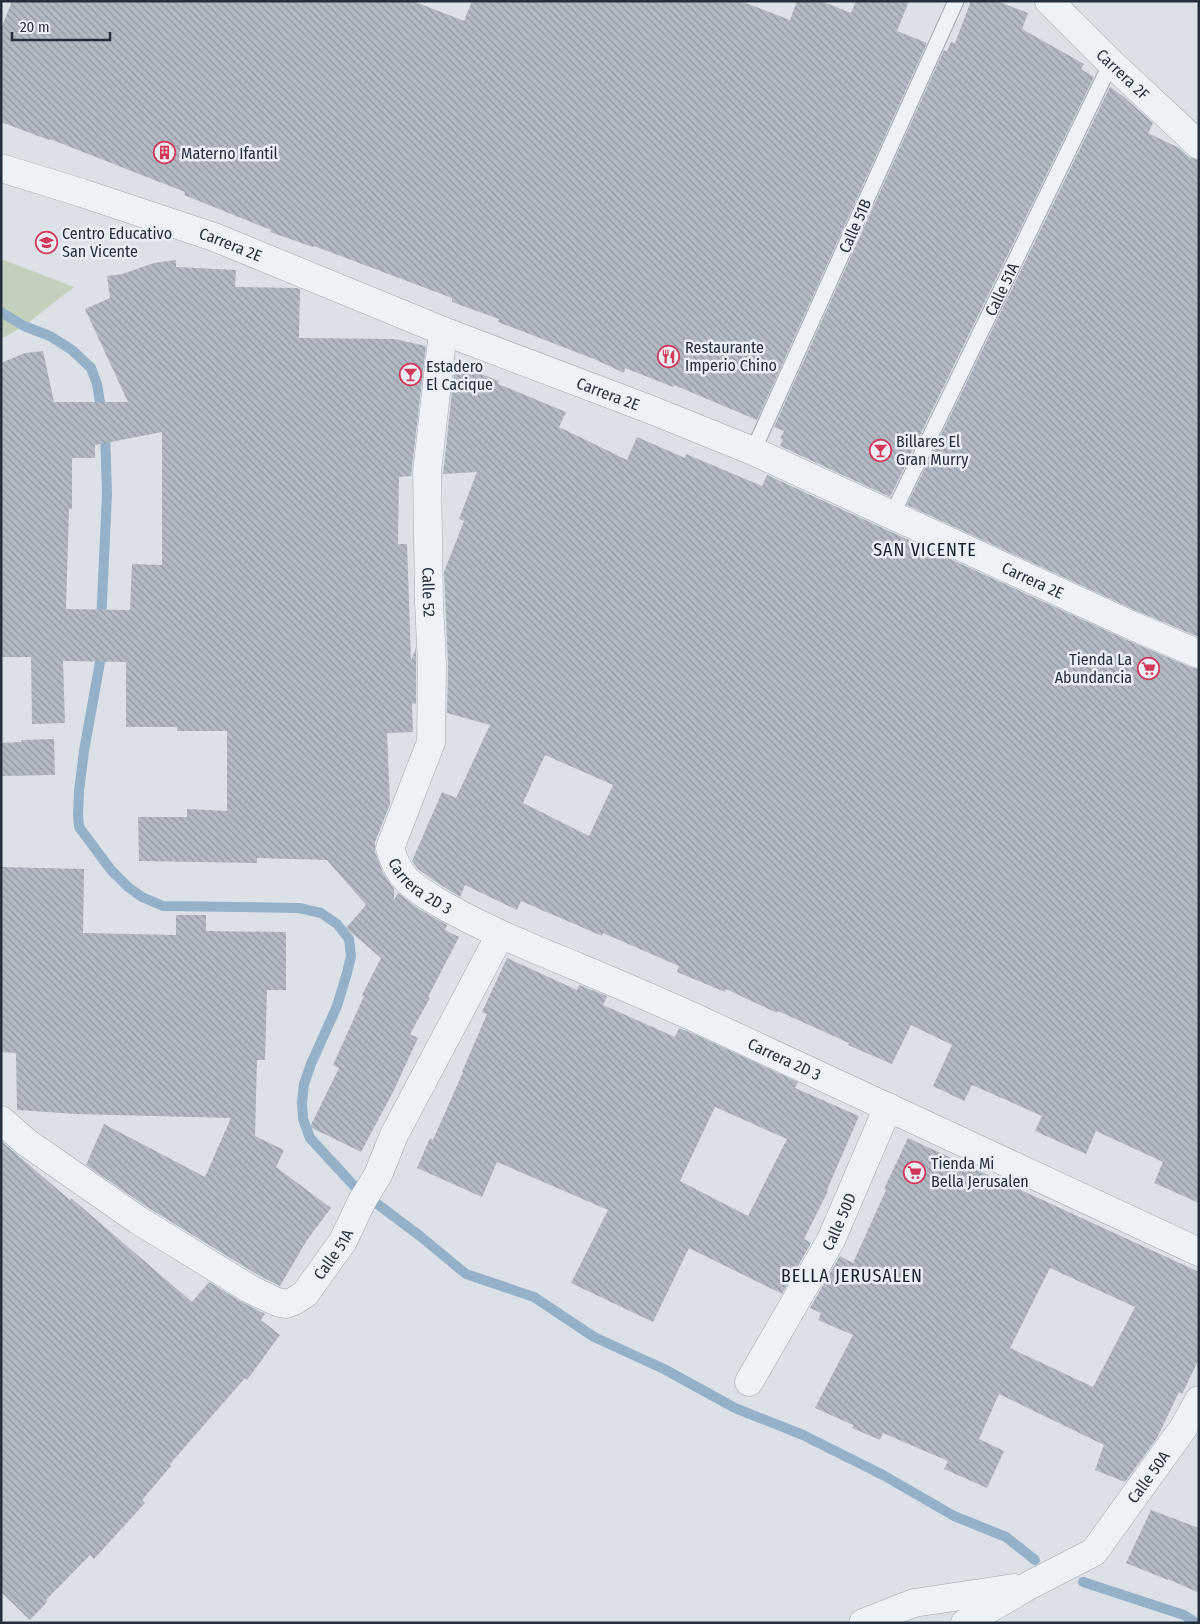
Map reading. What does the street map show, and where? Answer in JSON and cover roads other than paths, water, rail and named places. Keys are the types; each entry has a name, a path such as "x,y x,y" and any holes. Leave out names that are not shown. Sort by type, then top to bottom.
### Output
{"street":[{"name":"Carrera 2F","path":"1049,1 1111,63 1199,145"},
{"name":"Carrera 2E","path":"1,168 214,237 443,331 649,409 753,451 1199,654"},
{"name":"Calle 52","path":"390,848 430,742 432,666 427,472 443,331"},
{"name":"Carrera 2D 3","path":"390,848 394,863 402,876 416,888 436,901 500,935 653,999 1199,1252"},
{"name":"Calle 51A","path":"1,1120 26,1142 138,1220 250,1290 286,1304 305,1294 343,1241 378,1175 394,1135 500,935"},
{"name":"Calle 50D","path":"748,1382 831,1240 888,1107"},
{"name":"Calle 50A","path":"1030,1585 1094,1552 1184,1427 1199,1400"},
{"path":"863,1623 914,1604 1030,1585"},
{"path":"965,1623 1030,1585"}],"lane":[{"name":"Calle 51B","path":"753,451 956,1"},
{"name":"Calle 51A","path":"892,515 1111,63"}],"waterway":[{"path":"1,312 24,326 50,336 72,350 91,368 97,384 102,414"},
{"path":"101,623 107,494 105,431"},
{"path":"100,648 100,662 84,751 78,815 79,827 111,870 128,887 142,897 163,906 299,908 321,913 337,924 349,939 351,956 347,973 337,1006 304,1084 302,1102 303,1119 310,1138 356,1188 420,1236 466,1274 534,1297 594,1337 664,1369 735,1408 803,1435 883,1475 954,1516 1006,1537 1035,1560"},
{"path":"1083,1582 1184,1615 1196,1623"}],"place":[{"name":"Materno Ifantil","path":"165,153"},
{"name":"Centro Educativo San Vicente","path":"46,242"},
{"name":"Restaurante Imperio Chino","path":"669,356"},
{"name":"Estadero El Cacique","path":"410,375"},
{"name":"Billares El Gran Murry","path":"880,450"},
{"name":"Tienda La Abundancia","path":"1148,668"},
{"name":"Tienda Mi Bella Jerusalen","path":"915,1172"}],"district":[{"name":"SAN VICENTE","path":"925,550"},
{"name":"BELLA JERUSALEN","path":"852,1276"}]}
